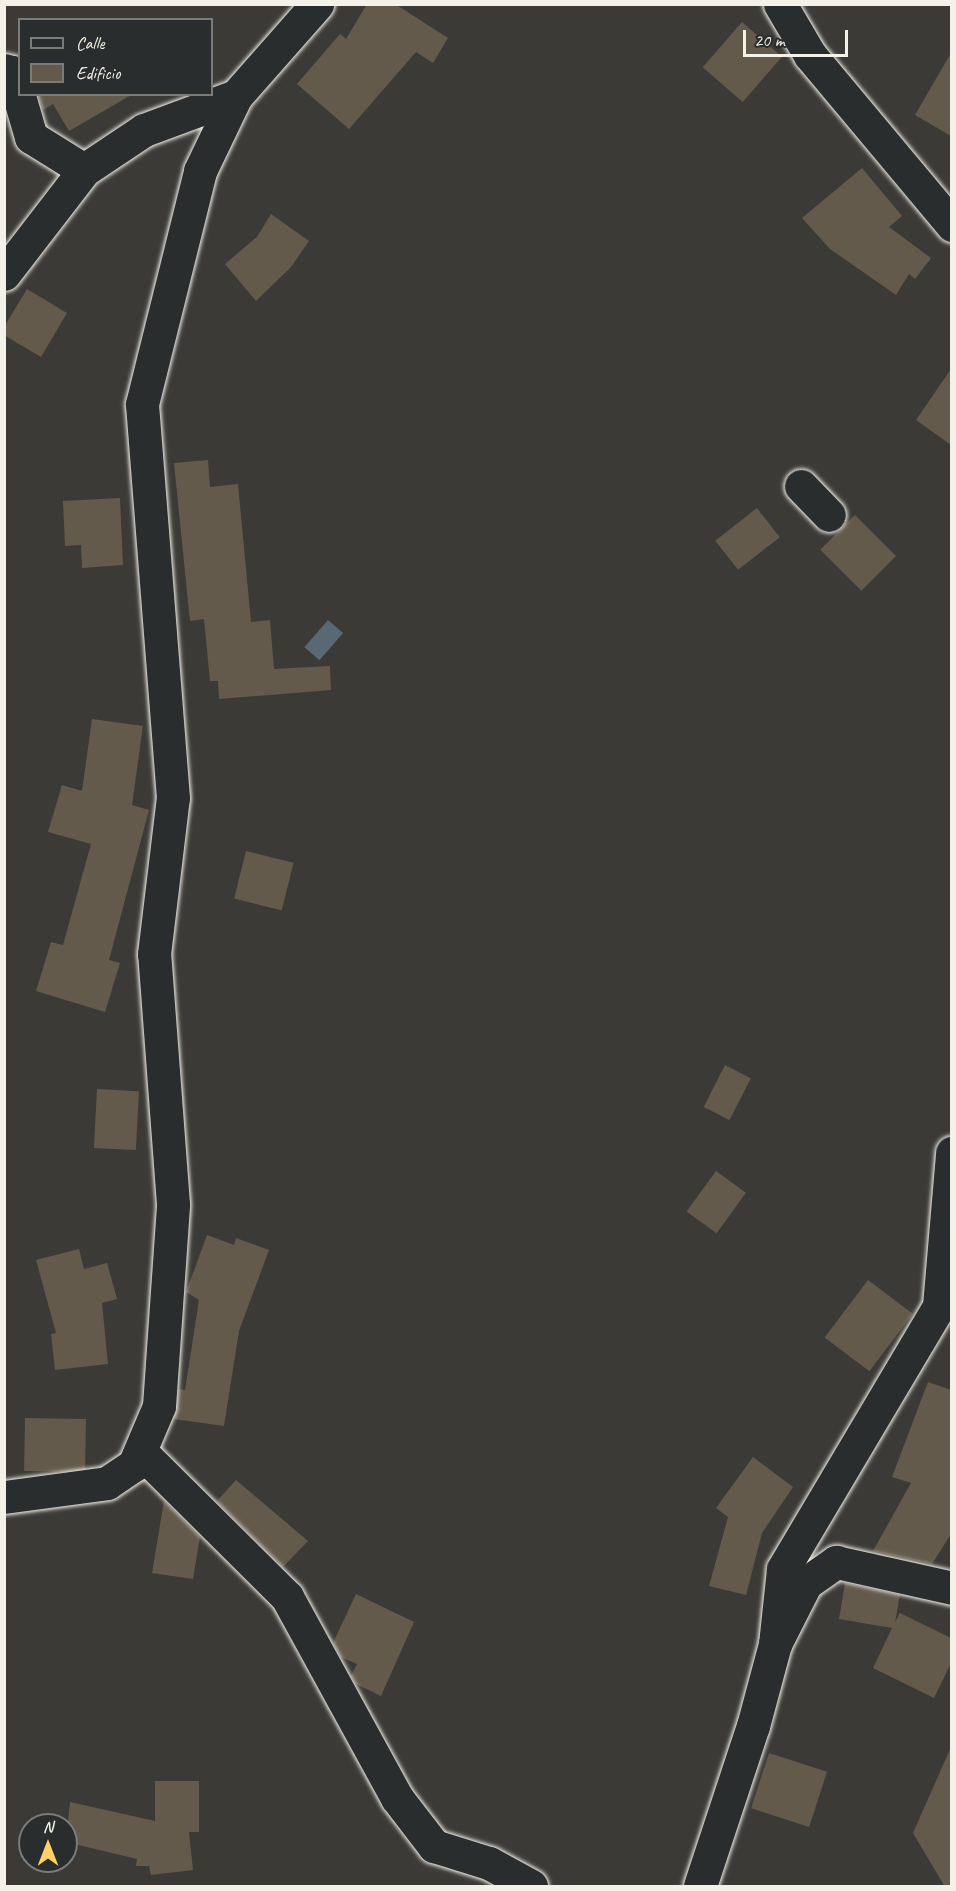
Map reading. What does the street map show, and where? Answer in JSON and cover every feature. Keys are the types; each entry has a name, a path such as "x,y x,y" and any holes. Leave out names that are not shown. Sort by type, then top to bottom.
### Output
{"street":[{"path":"4,1497 107,1483 134,1465 159,1406 173,1204 154,954 173,798 142,404 200,171 236,96 317,4"},
{"path":"780,4 810,55 951,225"},
{"path":"4,70 12,72 18,92"},
{"path":"19,96 32,137 84,170"},
{"path":"4,274 84,170 144,130 236,96"},
{"path":"801,486 829,515"},
{"path":"700,1887 753,1726 775,1644 783,1569 939,1306 951,1153"},
{"path":"141,1452 287,1597 397,1798 434,1846 489,1863 531,1887"},
{"path":"775,1644 806,1583 836,1562 951,1588"}],"water":[{"path":"328,620 343,633 319,660 304,647"}],"building":[{"path":"367,4 395,4 448,38 433,63 416,52 349,129 297,84 340,34 346,39"},
{"path":"742,22 782,57 743,102 703,67"},
{"path":"951,53 951,136 915,115"},
{"path":"39,96 130,96 69,131 53,104 43,110"},
{"path":"862,168 902,216 889,227 931,258 915,279 909,274 896,295 830,249 802,218"},
{"path":"271,214 309,241 291,267 256,301 225,264 257,237"},
{"path":"27,289 67,313 41,357 4,335 4,327"},
{"path":"951,369 951,445 916,420"},
{"path":"208,460 210,487 238,484 251,622 270,620 274,669 330,666 331,690 219,699 218,681 210,681 204,619 190,621 174,463"},
{"path":"120,498 123,565 82,568 81,545 65,546 63,501"},
{"path":"757,508 780,537 738,570 715,541"},
{"path":"855,515 896,556 861,591 820,550"},
{"path":"92,719 143,726 132,805 149,810 109,960 120,963 105,1012 36,991 51,942 63,945 91,844 48,832 62,785 82,791"},
{"path":"246,851 294,863 282,910 234,899"},
{"path":"725,1065 751,1078 730,1120 704,1107"},
{"path":"97,1089 139,1091 136,1150 94,1148"},
{"path":"716,1171 746,1193 717,1233 687,1211"},
{"path":"207,1235 234,1245 236,1238 269,1250 239,1331 224,1426 174,1419 179,1389 185,1390 199,1300 186,1292"},
{"path":"79,1249 84,1269 107,1263 117,1299 102,1303 108,1364 55,1370 51,1334 56,1333 36,1260"},
{"path":"868,1280 913,1314 869,1371 825,1338"},
{"path":"928,1382 951,1390 951,1534 932,1564 873,1551 911,1483 892,1477"},
{"path":"25,1418 86,1419 85,1472 24,1471"},
{"path":"753,1457 793,1487 762,1533 746,1595 709,1586 728,1517 716,1508"},
{"path":"236,1480 308,1541 283,1567 217,1501"},
{"path":"164,1501 200,1537 193,1579 152,1573"},
{"path":"845,1583 900,1595 895,1622 900,1613 951,1638 951,1663 934,1698 873,1668 892,1628 839,1619"},
{"path":"356,1594 414,1622 381,1696 356,1684 351,1676 357,1664 341,1657 333,1643"},
{"path":"951,1747 951,1887 945,1887 913,1833"},
{"path":"769,1753 827,1772 809,1827 751,1808"},
{"path":"155,1781 199,1781 199,1832 189,1832 193,1870 151,1875 149,1866 136,1866 137,1859 78,1845 78,1813 69,1813 70,1802 155,1821"}]}
